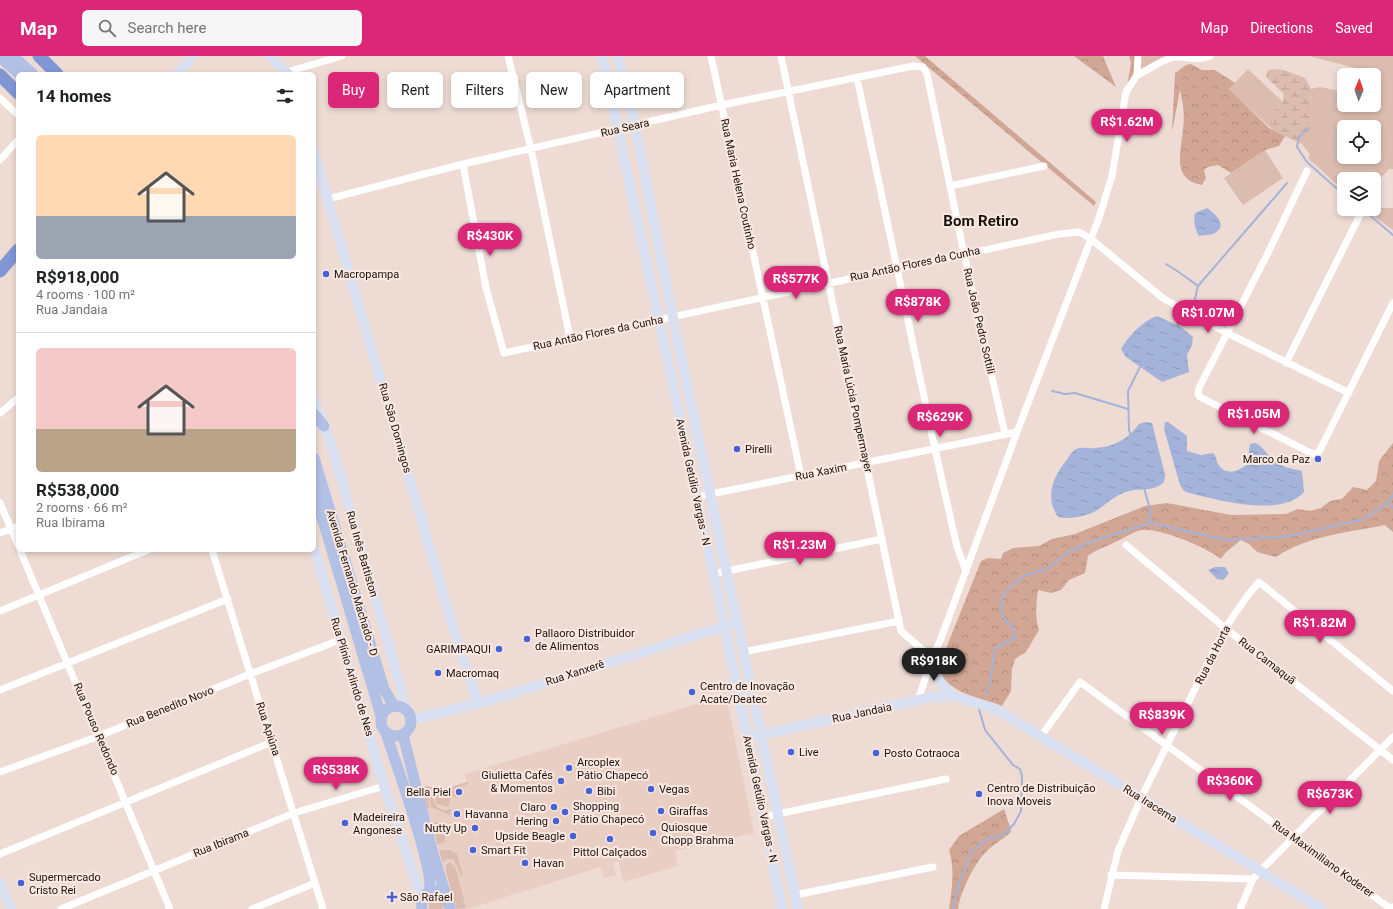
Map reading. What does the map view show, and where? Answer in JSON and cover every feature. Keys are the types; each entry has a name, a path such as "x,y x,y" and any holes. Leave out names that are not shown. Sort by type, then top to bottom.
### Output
{"highway":[{"path":"39,56 55,72"},
{"path":"0,75 16,91"},
{"path":"0,271 16,252"},
{"path":"0,281 16,264"}],"main road":[{"path":"13,56 31,72"},
{"path":"0,57 17,72"},
{"path":"316,416 324,426"},
{"name":"Avenida Fernando Machado - D","path":"316,465 384,689 399,707"},
{"name":"Avenida Fernando Machado - D","path":"316,497 381,716"},
{"path":"386,733 394,736 403,734 410,728 410,715 399,707 386,709 381,716 381,725 386,733 424,852 430,878 426,894 421,903 422,909"},
{"path":"403,734 405,748 450,909"},
{"path":"426,894 437,890 445,893"}],"street":[{"path":"179,72 193,56"},
{"path":"270,56 287,72"},
{"path":"291,72 342,56"},
{"path":"508,56 531,149 570,338"},
{"name":"Avenida Getúlio Vargas - N","path":"602,56 724,626 782,909"},
{"name":"Avenida Getúlio Vargas - N","path":"618,56 634,126 672,317 760,735 798,909"},
{"name":"Rua Maria Helena Coutinho","path":"711,56 801,476"},
{"name":"Rua Maria Lúcia Pompermayer","path":"781,56 867,462 901,631 932,658"},
{"path":"1137,75 1138,56"},
{"path":"918,700 932,658 940,641 1017,432 1091,238 1112,176 1126,92 1137,75 1170,58 1177,57 1193,60 1210,56"},
{"name":"Rua Seara","path":"328,199 463,164 722,105 913,66 923,67"},
{"name":"Rua João Pedro Sottili","path":"923,67 927,74 964,254 1005,434"},
{"path":"857,78 935,449 957,547 966,571"},
{"path":"0,98 16,113"},
{"path":"0,160 16,142"},
{"name":"Rua São Domingos","path":"316,160 455,634 478,703"},
{"name":"Rua Antão Flores da Cunha","path":"463,164 486,288 504,353 828,282 1059,234 1079,232 1091,238"},
{"path":"950,186 1044,166"},
{"path":"1307,171 1268,253 1199,388 1198,394 1203,399 1313,454 1319,452 1393,302"},
{"path":"1286,363 1360,216"},
{"path":"1091,238 1164,299 1227,333 1348,393"},
{"path":"0,413 16,400"},
{"name":"Rua Inês Battiston","path":"316,406 331,444 402,692 399,707"},
{"name":"Rua Xaxim","path":"696,497 1017,432"},
{"path":"0,503 14,527 0,533"},
{"path":"713,574 882,539"},
{"name":"Rua Camaquã","path":"1126,545 1225,628 1393,760"},
{"name":"Rua Pouso Redondo","path":"21,552 170,909"},
{"path":"0,611 143,552"},
{"name":"Rua Apiúna","path":"213,552 323,909"},
{"name":"Rua Plínio Arlindo de Nes","path":"315,552 384,786 417,885 426,894"},
{"name":"Rua da Horta","path":"1104,908 1118,851 1140,798 1225,628 1259,582 1393,691"},
{"path":"0,690 228,599"},
{"path":"743,652 899,621"},
{"name":"Rua Xanxerê","path":"411,720 478,703 724,626 737,624"},
{"name":"Rua Benedito Novo","path":"0,772 99,736 250,674 340,640"},
{"path":"932,658 935,675 943,687 954,696"},
{"name":"Rua Maximiliano Koderer","path":"1041,736 1080,682 1168,744 1391,909"},
{"name":"Rua Jandaia","path":"747,738 918,700 954,696 977,703"},
{"path":"738,697 748,699 757,716"},
{"name":"Rua Iracema","path":"977,703 996,709 1041,736 1140,798 1256,875 1322,909"},
{"path":"1240,909 1256,875 1393,737"},
{"path":"0,854 272,742"},
{"path":"763,816 946,779"},
{"name":"Rua Ibirama","path":"61,909 294,813 384,786"},
{"path":"795,895 933,867"},
{"path":"1111,875 1256,875"},
{"path":"0,883 11,909"},
{"path":"252,909 315,883"},
{"path":"1104,908 1112,909"}],"shaded area":[{"path":"726,695 754,833 675,851 678,866 623,882 618,861 613,863 616,875 604,878 600,867 469,909 456,909 421,786 440,788 452,787 467,782 465,774"}],"green space":[{"path":"915,56 925,56 1096,202 1094,206"},
{"path":"1074,56 1103,56 1116,87"},
{"path":"1129,56 1138,56 1137,75 1126,92 1131,63"},
{"path":"1138,56 1169,56 1137,75"},
{"path":"1309,56 1393,56 1393,169 1389,169 1381,178 1381,172 1337,172 1337,185 1308,158 1310,155 1302,144 1313,131 1310,113 1311,89 1320,87 1337,91 1337,112 1381,112 1381,68 1355,68"},
{"path":"1191,64 1202,70 1215,70 1235,83 1229,89 1269,128 1285,136 1279,146 1265,150 1231,173 1218,165 1208,167 1204,170 1206,178 1202,185 1192,182 1186,177 1182,171 1180,163 1184,119 1180,90 1172,132 1175,73 1186,65"},
{"path":"1248,69 1283,102 1264,122 1229,89"},
{"path":"1273,69 1285,71 1305,78 1311,89 1310,113 1313,132 1302,144 1276,132 1264,122 1283,102 1284,94 1266,77 1267,71"},
{"path":"1265,150 1283,178 1243,205 1224,178"},
{"path":"1381,208 1393,208 1393,230 1374,216 1381,216"},
{"path":"1393,443 1393,532 1385,525 1329,536 1302,544 1276,557 1257,552 1249,544 1241,540 1225,553 1221,559 1205,549 1171,535 1150,530 1141,530 1088,556 1085,573 1069,580 1061,590 1051,593 1038,590 1036,610 1039,630 1026,652 1015,659 1012,669 1011,691 1002,706 959,690 945,680 939,672 941,661 981,561 988,558 1001,559 1003,553 1013,548 1039,546 1052,539 1075,534 1145,506 1167,503 1231,515 1286,514 1298,509 1310,511 1321,508 1330,501 1342,499 1353,487 1367,490 1376,481 1379,461"},
{"path":"467,782 468,784 453,789 456,797 451,797 448,807 437,804 434,794 428,794 429,808 427,808 421,786 448,788"},
{"path":"431,795 437,807 445,811 451,808 450,815 431,807 429,798"},
{"path":"1004,809 1011,830 1010,833 985,853 972,871 959,902 958,909 949,909 952,886 952,865 949,850 959,836"},
{"path":"432,822 448,824 444,843 437,844"},
{"path":"439,850 451,850 457,854 463,876 461,876 453,859 446,859 443,863"},
{"path":"450,862 456,869 466,908 456,909 446,871 446,865"},
{"path":"434,895 442,898 444,906 442,909 429,909 428,901"}],"water":[{"path":"1207,208 1219,219 1221,226 1215,233 1199,236 1196,231 1194,219 1195,213"},
{"path":"1157,316 1181,327 1193,337 1192,345 1187,355 1189,372 1162,382 1126,357 1121,349 1136,330"},
{"path":"1145,422 1152,423 1165,475 1164,482 1156,487 1134,490 1120,494 1096,511 1085,515 1074,518 1058,517 1052,503 1052,488 1057,474 1073,451 1080,448 1102,447 1114,444 1130,434 1139,424"},
{"path":"1165,422 1168,422 1187,436 1187,451 1201,455 1213,453 1220,466 1231,472 1247,464 1250,444 1255,443 1261,446 1276,463 1302,471 1304,492 1294,500 1265,506 1232,503 1184,491 1180,485 1164,429"},
{"path":"1215,567 1225,567 1229,573 1223,580 1217,579 1208,570"}],"waterway":[{"path":"1309,128 1299,137 1297,147 1307,162 1337,189"},
{"path":"1194,303 1198,286 1287,183"},
{"path":"1371,216 1393,235"},
{"path":"1166,264 1198,286"},
{"path":"1175,326 1183,322"},
{"path":"1131,437 1129,430 1128,391 1141,365"},
{"path":"1052,391 1065,394 1075,393 1128,409"},
{"path":"1144,488 1150,509 1150,523"},
{"path":"985,694 991,678 994,653 997,647 1015,638 1014,630 1003,617 1001,610 1002,598 1008,589 1023,576 1047,569 1067,553 1087,543 1150,523 1227,540 1290,536 1364,519 1388,502 1393,494"},
{"path":"1388,502 1393,508"},
{"path":"953,909 960,881 972,851 989,838 1003,835 1014,824 1021,811 1022,776 1020,769 1013,765 985,730 979,709"}],"place":[{"name":"Macropampa","path":"326,274"},
{"name":"Pirelli","path":"737,449"},
{"name":"Marco da Paz","path":"1318,459"},
{"name":"Pallaoro Distribuidor de Alimentos","path":"527,639"},
{"name":"GARIMPAQUI","path":"499,649"},
{"name":"Macromaq","path":"438,673"},
{"name":"Centro de Inovação Acate/Deatec","path":"692,692"},
{"name":"Live","path":"791,752"},
{"name":"Posto Cotraoca","path":"876,753"},
{"name":"Arcoplex Pátio Chapecó","path":"569,768"},
{"name":"Giulietta Cafés & Momentos","path":"561,781"},
{"name":"Vegas","path":"651,789"},
{"name":"Bibi","path":"589,791"},
{"name":"Bella Piel","path":"459,792"},
{"name":"Centro de Distribuição Inova Moveis","path":"979,794"},
{"name":"Claro","path":"554,807"},
{"name":"Giraffas","path":"661,811"},
{"name":"Shopping Pátio Chapecó","path":"565,812"},
{"name":"Havanna","path":"457,814"},
{"name":"Hering","path":"556,821"},
{"name":"Madeireira Angonese","path":"345,823"},
{"name":"Nutty Up","path":"475,828"},
{"name":"Quiosque Chopp Brahma","path":"653,833"},
{"name":"Upside Beagle","path":"573,836"},
{"name":"Pittol Calçados","path":"610,839"},
{"name":"Smart Fit","path":"473,850"},
{"name":"Havan","path":"525,863"},
{"name":"Supermercado Cristo Rei","path":"21,883"},
{"name":"São Rafael","path":"392,897"}],"district":[{"name":"Bom Retiro","path":"981,221"}]}
